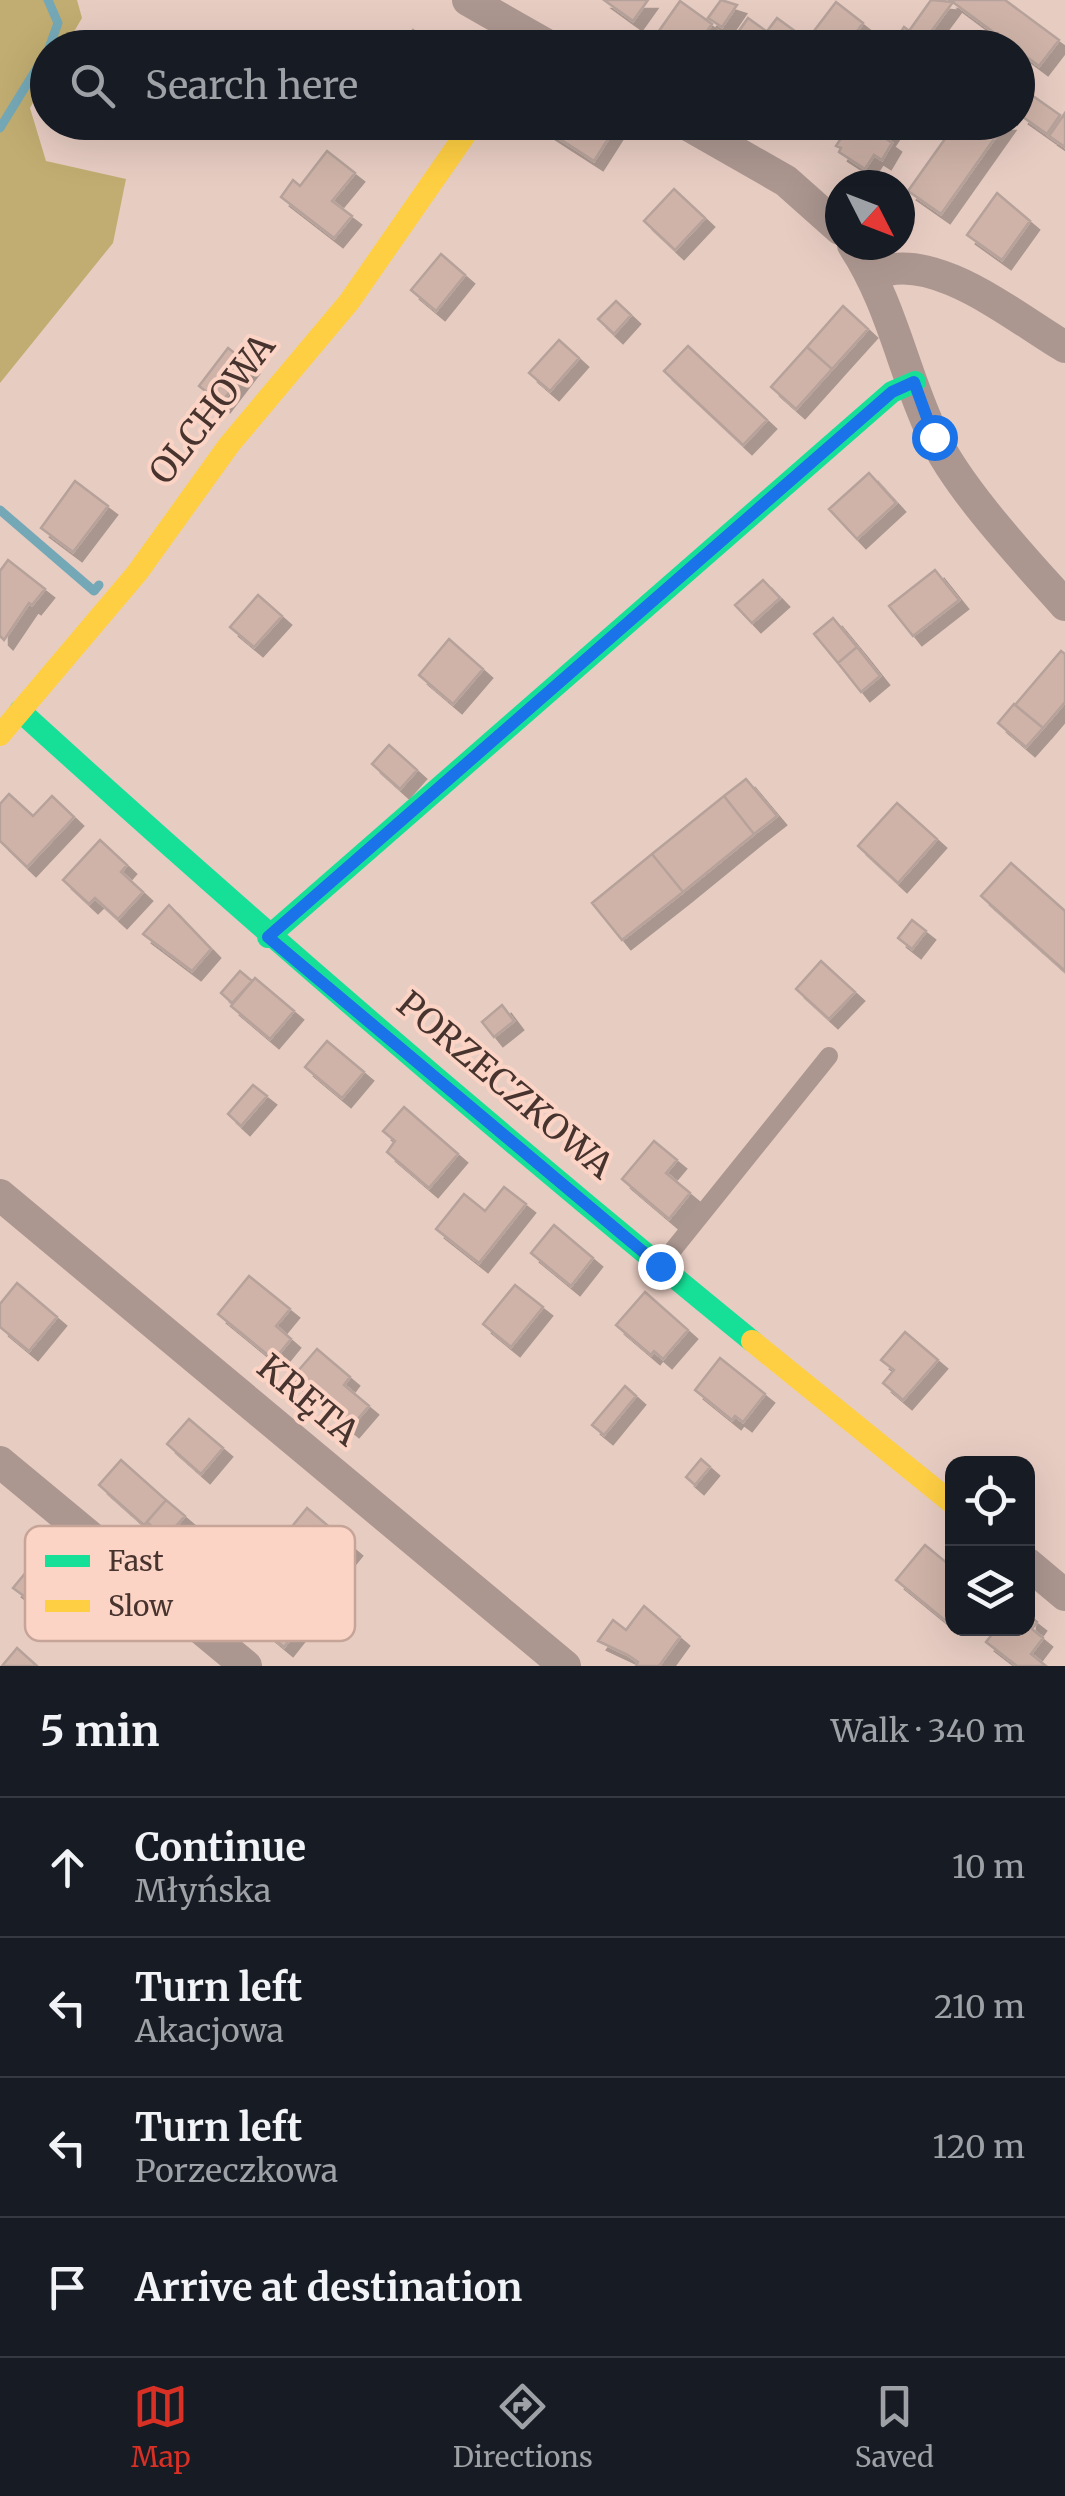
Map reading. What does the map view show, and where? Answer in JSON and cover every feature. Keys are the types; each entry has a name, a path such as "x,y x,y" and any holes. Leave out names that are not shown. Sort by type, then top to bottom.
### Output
{"street":[{"path":"468,0 515,30"},
{"name":"OLCHOWA","path":"0,735 138,573 229,446 349,302 462,140"},
{"path":"714,140 786,182 825,216"},
{"path":"863,260 873,275 934,437 1005,538 1065,605"},
{"path":"873,275 892,266 941,273 1065,347"},
{"path":"268,937 892,392 914,382"},
{"name":"PORZECZKOWA","path":"20,711 268,937 660,1266 945,1497"},
{"name":"KRĘTA","path":"0,1195 566,1666"},
{"path":"0,1462 77,1526"},
{"path":"1035,1570 1065,1594"},
{"path":"216,1641 246,1666"}],"lane":[{"path":"660,1266 829,1056"}],"shaded area":[{"path":"0,0 77,0 82,18 75,30 30,30 30,140 40,140 46,161 126,179 113,243 0,383"}],"building":[{"path":"604,0 648,0 633,21"},
{"path":"721,0 737,5 722,27 708,18"},
{"path":"931,0 953,2 932,30 910,30"},
{"path":"950,0 1005,0 1059,40 1039,66 1035,63 1035,30 990,30"},
{"path":"680,1 712,24 708,30 660,30"},
{"path":"836,2 863,23 858,30 815,30"},
{"path":"748,18 765,30 740,30"},
{"path":"777,18 794,30 768,30"},
{"path":"1035,97 1060,115 1047,134 1035,126"},
{"path":"1065,113 1065,147 1049,136"},
{"path":"561,140 607,140 594,161"},
{"path":"840,140 892,143 882,160 874,155 865,169 836,146"},
{"path":"944,140 993,140 941,214 915,196 915,181"},
{"path":"327,151 355,173 332,201 352,216 334,238 281,197 293,180 300,186"},
{"path":"674,189 705,218 675,250 644,221"},
{"path":"997,193 1030,221 1002,260 967,235"},
{"path":"441,254 465,275 436,311 411,290"},
{"path":"616,301 631,315 614,334 598,319"},
{"path":"843,306 868,329 832,369 807,347"},
{"path":"559,340 579,358 550,391 529,373"},
{"path":"688,346 767,420 743,445 664,371"},
{"path":"807,347 832,369 796,409 771,387"},
{"path":"228,348 250,365 221,403 199,386"},
{"path":"869,473 896,503 857,539 829,509"},
{"path":"75,481 108,506 73,552 41,528"},
{"path":"8,560 45,589 32,605 29,603 4,640 0,636 0,571"},
{"path":"935,570 959,600 913,636 889,606"},
{"path":"763,580 780,598 752,623 735,605"},
{"path":"258,595 282,616 254,647 230,627"},
{"path":"833,618 857,647 838,663 814,634"},
{"path":"449,639 483,669 453,704 419,675"},
{"path":"857,647 880,676 861,692 838,663"},
{"path":"1061,651 1065,654 1065,702 1043,728 1015,705"},
{"path":"1014,704 1043,728 1026,747 998,723"},
{"path":"389,745 417,770 400,789 372,764"},
{"path":"746,779 777,816 754,834 724,796"},
{"path":"9,794 33,816 52,796 74,817 27,867 0,841 0,804"},
{"path":"724,796 754,834 683,892 652,854"},
{"path":"897,803 937,839 898,883 858,846"},
{"path":"100,840 127,865 121,872 143,892 118,919 95,898 89,904 63,880"},
{"path":"652,854 683,892 622,940 592,903"},
{"path":"1011,863 1065,911 1065,971 981,896"},
{"path":"169,905 211,949 192,971 143,934"},
{"path":"912,920 926,931 912,949 898,938"},
{"path":"821,961 855,992 829,1019 796,989"},
{"path":"240,971 252,981 232,1003 221,993"},
{"path":"255,978 294,1011 270,1039 231,1006"},
{"path":"502,1005 514,1021 494,1037 482,1022"},
{"path":"327,1041 364,1072 342,1098 305,1067"},
{"path":"253,1085 267,1096 241,1126 228,1114"},
{"path":"404,1107 458,1154 429,1188 387,1152 395,1141 383,1131"},
{"path":"654,1141 677,1160 666,1173 690,1193 669,1219 622,1179"},
{"path":"504,1187 526,1204 479,1263 436,1229 464,1194 485,1211"},
{"path":"554,1225 593,1258 571,1286 531,1253"},
{"path":"249,1276 290,1309 276,1326 291,1339 274,1360 218,1314"},
{"path":"17,1283 57,1317 29,1351 0,1327 0,1304"},
{"path":"515,1285 543,1307 511,1347 483,1324"},
{"path":"645,1292 688,1330 663,1359 654,1351 651,1355 616,1325"},
{"path":"905,1332 938,1360 903,1400 883,1383 894,1370 881,1360"},
{"path":"317,1349 350,1377 344,1385 369,1406 350,1428 291,1379"},
{"path":"720,1358 765,1394 743,1422 735,1416 732,1420 695,1390"},
{"path":"625,1386 636,1396 604,1435 592,1425"},
{"path":"189,1419 223,1448 201,1474 167,1444"},
{"path":"701,1459 710,1467 695,1485 686,1477"},
{"path":"121,1460 166,1500 144,1525 99,1485"},
{"path":"166,1500 185,1516 176,1526 152,1526 147,1522"},
{"path":"307,1508 328,1526 292,1526"},
{"path":"925,1545 945,1562 945,1620 896,1580"},
{"path":"25,1573 25,1597 13,1588"},
{"path":"644,1606 680,1637 659,1666 636,1666 638,1662 628,1655 598,1641 613,1620 626,1630"},
{"path":"1035,1631 1043,1638 1031,1654 1046,1666 1017,1666 986,1642 991,1636 1035,1636"},
{"path":"17,1648 37,1666 2,1666"}],"waterway":[{"path":"48,0 58,23 55,30"},
{"path":"0,128 30,79"},
{"path":"0,510 94,591 99,585"}],"traffic: fast":[{"path":"268,937 892,392 915,382"},
{"path":"20,711 382,1031 752,1341"}],"traffic: slow":[{"path":"0,735 137,573 229,445 349,302 462,140"},
{"path":"752,1341 945,1497"}],"route":[{"path":"660,1266 268,937 892,392 914,382 934,437"}]}
